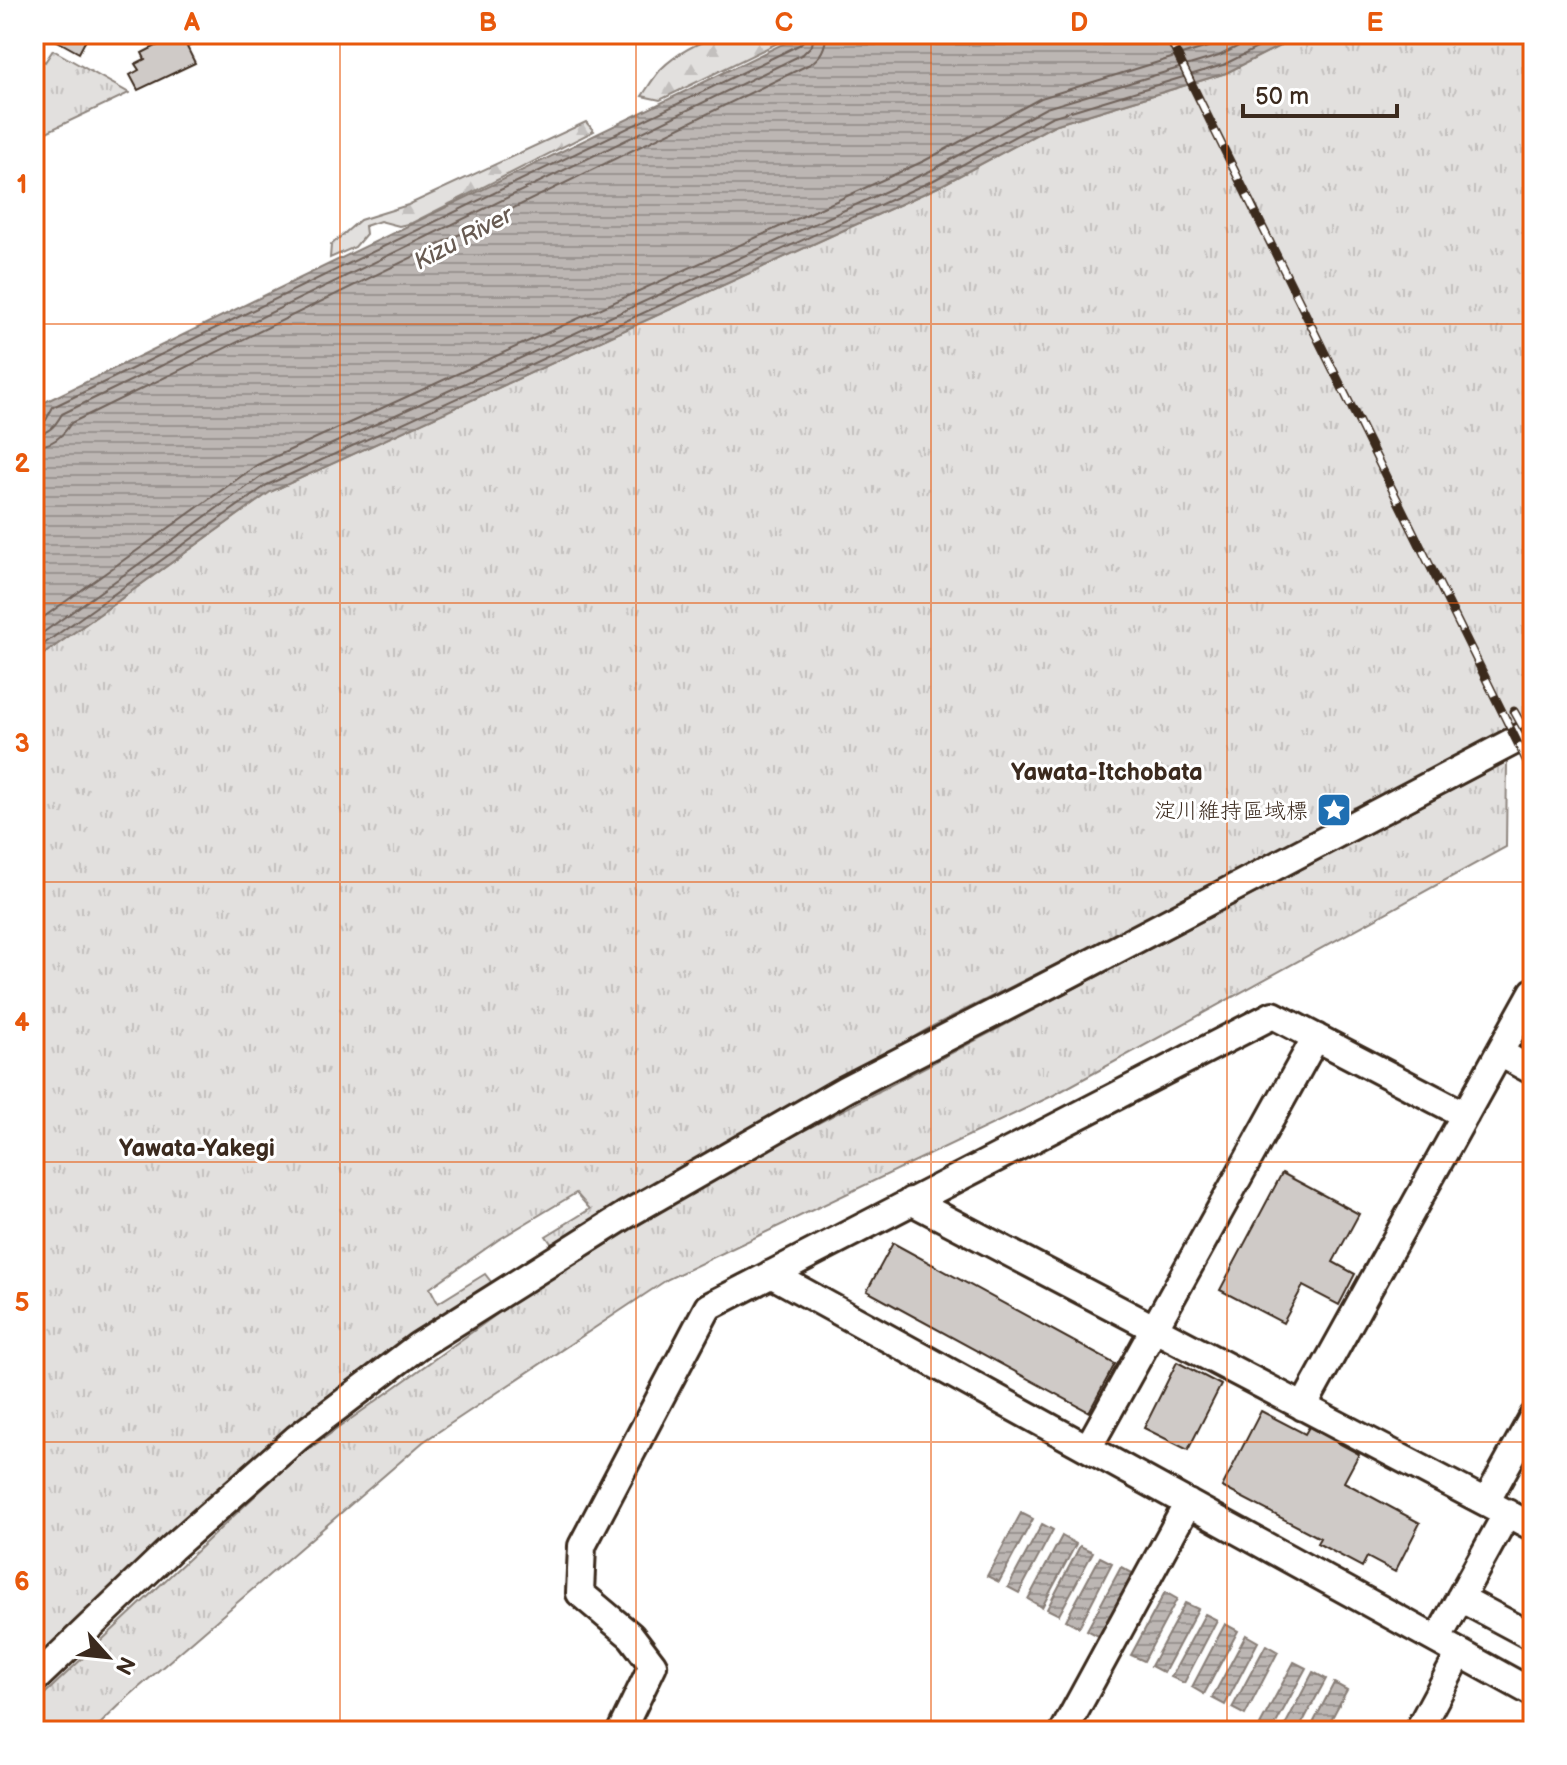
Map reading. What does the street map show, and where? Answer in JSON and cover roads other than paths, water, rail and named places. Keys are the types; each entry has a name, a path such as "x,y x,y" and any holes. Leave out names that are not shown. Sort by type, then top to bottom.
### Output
{"street":[{"path":"34,1680 172,1548 297,1438 418,1346 611,1224 846,1089 1533,731"},
{"path":"1303,1407 1533,992"},
{"path":"621,1731 653,1665 631,1636 580,1593 582,1546 708,1307 1273,1015 1465,1115"},
{"path":"1088,1448 1316,1037"},
{"path":"1500,1053 1533,1071"},
{"path":"911,1201 1533,1527"},
{"path":"771,1274 1533,1693"},
{"path":"1418,1731 1449,1646 1460,1598 1533,1417"},
{"path":"1064,1731 1188,1503"},
{"path":"1460,1598 1533,1637"}],"water":[{"name":"Kizu River","path":"803,34 1303,34 1226,73 1054,125 938,187 270,492 34,661 34,418 41,414 45,402"},
{"path":"1021,1513 1033,1519 999,1582 987,1576"},
{"path":"1042,1524 1053,1530 1019,1593 1008,1587"},
{"path":"1062,1536 1076,1544 1042,1607 1028,1599"},
{"path":"1080,1546 1093,1552 1059,1615 1047,1609"},
{"path":"1100,1557 1112,1563 1079,1627 1066,1620"},
{"path":"1121,1567 1134,1574 1100,1637 1087,1630"},
{"path":"1165,1592 1177,1599 1144,1661 1131,1655"},
{"path":"1185,1603 1198,1609 1164,1673 1151,1666"},
{"path":"1205,1614 1217,1620 1184,1683 1171,1677"},
{"path":"1225,1624 1238,1631 1204,1694 1192,1687"},
{"path":"1246,1635 1258,1642 1225,1705 1212,1698"},
{"path":"1266,1645 1278,1652 1245,1715 1232,1708"},
{"path":"1294,1662 1306,1668 1272,1731 1260,1725"},
{"path":"1313,1672 1326,1679 1298,1731 1282,1731"},
{"path":"1334,1683 1347,1690 1325,1731 1309,1731"}],"railway":[{"path":"1167,34 1533,774"},
{"path":"1514,711 1533,745"}],"place":[{"name":"淀川維持區域標","path":"1334,810"}],"district":[{"name":"Yawata-Itchobata","path":"1107,772"},
{"name":"Yawata-Yakegi","path":"197,1148"}]}
